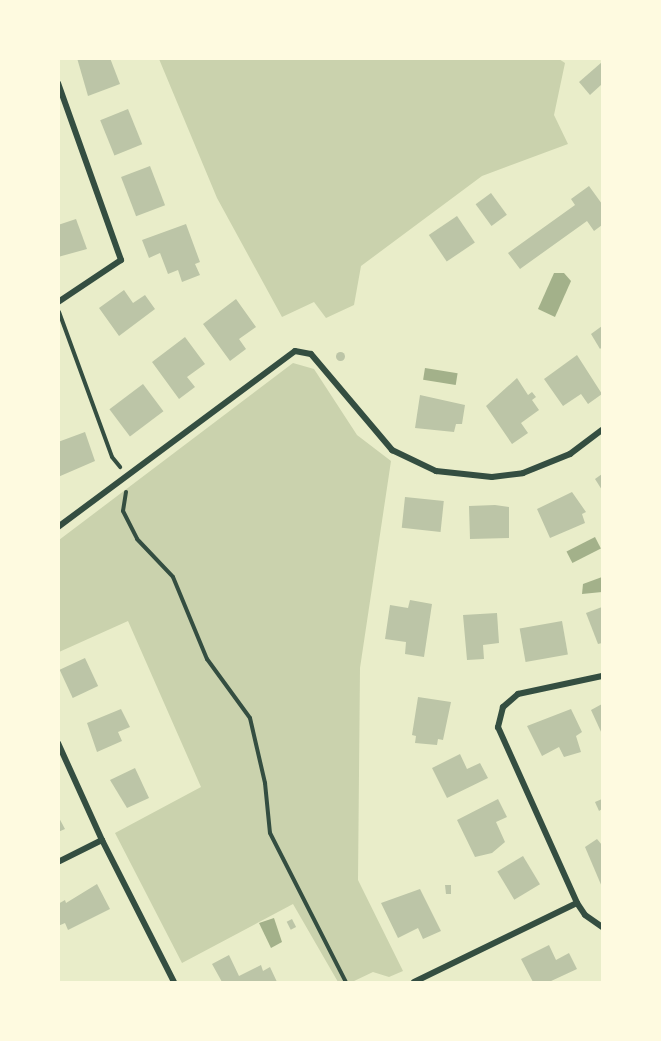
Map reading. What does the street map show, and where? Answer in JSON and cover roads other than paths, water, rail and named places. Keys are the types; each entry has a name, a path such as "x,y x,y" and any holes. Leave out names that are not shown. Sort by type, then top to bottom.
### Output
{"street":[{"path":"58,83 121,260 58,302"},
{"path":"58,526 128,477 295,351 311,354 392,450 436,471 492,477 523,473 563,458 603,430"},
{"path":"603,676 518,694 498,715 501,740 577,903 585,915 603,927"},
{"path":"58,743 102,840 174,982"},
{"path":"58,862 102,840"},
{"path":"414,982 577,903"}]}
